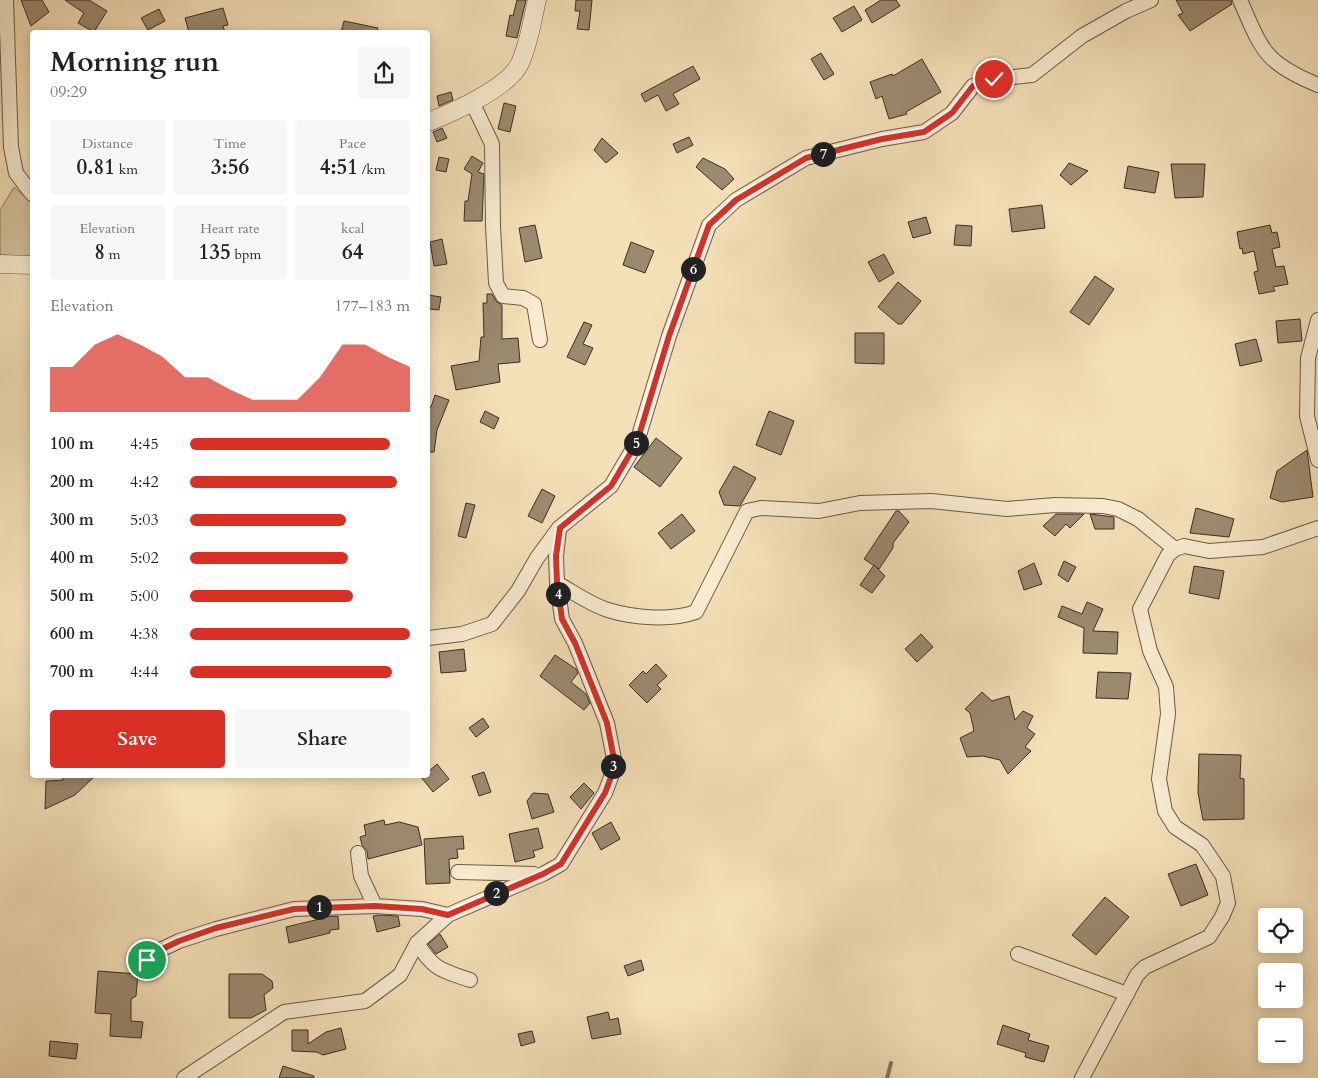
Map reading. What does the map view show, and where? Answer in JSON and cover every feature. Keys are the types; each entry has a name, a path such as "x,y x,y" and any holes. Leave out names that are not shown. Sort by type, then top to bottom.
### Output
{"street":[{"path":"6,0 11,147 16,173 30,191"},
{"path":"430,121 488,94 520,65 537,0"},
{"path":"430,638 481,630 492,624 518,591 537,558 560,528 611,486 637,442 669,336 709,225 736,200 806,158 882,139 924,132 952,113 973,86 994,79 1032,75 1082,36 1126,11 1151,0"},
{"path":"1240,0 1261,48 1279,66 1318,85"},
{"path":"472,102 492,144 496,283 503,296 523,298 534,304 540,340"},
{"path":"0,264 30,265"},
{"path":"1318,320 1308,358 1307,416 1318,460"},
{"path":"557,583 607,610 633,615 674,617 696,612 747,511 761,508 819,511 860,503 931,501 1000,508 1047,505 1103,506 1118,509 1138,519 1175,549"},
{"path":"184,1078 284,1012 365,1001 400,975 417,943 448,915 543,874 561,864 572,848 605,793 611,777 614,759 607,723 575,643 562,619 557,583 556,556 560,528"},
{"path":"1082,1078 1137,975 1145,967 1209,937 1222,917 1228,903 1223,876 1202,845 1175,827 1165,811 1159,779 1168,714 1166,687 1150,651 1140,609 1168,556 1175,549 1184,546 1210,551 1263,547 1318,528"},
{"path":"358,853 361,876 375,906"},
{"path":"458,872 543,874"},
{"path":"146,971 147,960 154,953 179,941 216,928 294,909 375,906 422,909 448,915"},
{"path":"417,943 428,960 438,969 470,980"},
{"path":"1018,954 1127,994"}],"shaded area":[{"path":"14,187 30,201 30,257 0,255 0,210"}],"building":[{"path":"21,0 42,0 49,12 31,26"},
{"path":"65,0 89,0 107,11 95,30 90,30 78,23 84,13"},
{"path":"517,0 526,0 517,38 506,36 510,15 513,16"},
{"path":"576,0 592,0 589,30 577,29 580,11 575,11"},
{"path":"881,0 896,0 900,6 872,23 865,10"},
{"path":"1176,0 1231,0 1232,4 1190,31 1178,15 1183,13"},
{"path":"854,6 862,20 842,32 833,18"},
{"path":"223,8 228,25 223,26 224,30 188,30 185,18"},
{"path":"159,9 165,21 148,30 141,18"},
{"path":"344,21 378,28 378,30 342,30"},
{"path":"821,53 834,74 824,80 811,59"},
{"path":"922,59 941,92 906,112 907,114 889,119 882,96 876,99 870,82 892,74 893,76"},
{"path":"693,66 700,79 673,94 679,104 666,111 658,95 645,102 641,94"},
{"path":"451,92 453,100 439,106 437,96"},
{"path":"504,103 516,106 510,132 498,129"},
{"path":"442,128 447,138 437,142 433,132"},
{"path":"689,137 693,145 677,153 673,144"},
{"path":"602,138 618,153 606,163 594,150"},
{"path":"472,156 483,163 478,172 484,174 482,221 464,221 465,201 468,201 472,174 464,169"},
{"path":"439,157 449,159 446,172 436,170"},
{"path":"703,158 725,169 734,179 722,190 696,167"},
{"path":"1069,163 1088,171 1071,185 1060,175"},
{"path":"1171,164 1205,164 1203,197 1175,198"},
{"path":"1128,166 1159,172 1155,193 1124,188"},
{"path":"1042,205 1045,228 1012,232 1009,209"},
{"path":"926,217 931,233 913,238 908,222"},
{"path":"535,225 542,258 525,262 519,228"},
{"path":"956,225 972,226 971,246 954,245"},
{"path":"1270,225 1272,233 1277,232 1280,247 1272,249 1276,267 1284,266 1288,284 1273,287 1275,291 1259,294 1254,272 1258,271 1254,251 1243,254 1242,248 1240,249 1237,232"},
{"path":"442,239 447,264 434,266 430,242"},
{"path":"631,242 654,251 645,273 623,265"},
{"path":"884,254 894,273 879,282 868,262"},
{"path":"1095,276 1114,289 1089,325 1070,312"},
{"path":"898,282 921,301 902,324 898,324 878,307"},
{"path":"487,294 492,294 496,301 502,305 502,339 518,338 520,362 498,364 500,382 456,390 451,366 479,361 481,337 484,337 483,303 487,303"},
{"path":"430,295 441,297 439,310 430,309"},
{"path":"1300,319 1302,341 1278,343 1276,321"},
{"path":"584,322 592,325 583,344 593,348 585,365 567,357"},
{"path":"855,333 884,333 884,364 855,363"},
{"path":"1256,339 1262,361 1240,366 1235,344"},
{"path":"435,395 449,400 437,430 434,452 430,452 431,407"},
{"path":"485,411 499,418 494,429 480,422"},
{"path":"769,411 794,421 781,455 756,445"},
{"path":"656,438 682,458 660,487 634,467"},
{"path":"1307,450 1313,497 1282,502 1270,498 1277,471"},
{"path":"734,466 756,478 740,506 724,505 719,492"},
{"path":"542,489 555,496 542,523 528,516"},
{"path":"466,503 475,505 466,538 458,536"},
{"path":"1196,508 1234,519 1229,537 1190,533"},
{"path":"896,511 899,511 909,522 893,543 893,548 879,569 864,559"},
{"path":"682,514 695,531 671,549 658,533"},
{"path":"1056,514 1084,514 1070,528 1066,524 1055,536 1043,526"},
{"path":"1090,514 1114,517 1114,529 1095,529"},
{"path":"1064,561 1076,567 1068,582 1058,575"},
{"path":"1034,563 1042,584 1024,590 1018,571"},
{"path":"874,565 885,576 872,593 860,585"},
{"path":"1194,566 1224,571 1219,599 1189,593"},
{"path":"1087,602 1103,609 1093,631 1118,632 1117,654 1083,653 1084,628 1058,617 1062,606 1082,614"},
{"path":"921,634 933,647 917,662 905,649"},
{"path":"464,649 466,671 441,673 439,652"},
{"path":"555,655 576,669 578,673 571,682 586,694 590,703 584,710 540,676"},
{"path":"656,664 667,676 657,685 661,689 647,703 629,685 643,671 646,674"},
{"path":"1098,672 1131,673 1128,699 1096,698"},
{"path":"982,692 992,701 1009,696 1015,720 1023,711 1033,716 1027,728 1035,734 1025,747 1031,751 1008,774 1000,760 983,756 967,757 960,738 974,731 970,713 965,709"},
{"path":"483,718 489,727 476,737 469,728"},
{"path":"1199,754 1241,755 1240,778 1244,779 1244,819 1203,820 1198,793"},
{"path":"437,764 449,779 433,792 422,778 430,778 430,770"},
{"path":"484,772 491,792 479,796 472,776"},
{"path":"63,778 93,778 75,795 45,809 46,781 63,780"},
{"path":"584,783 594,793 581,809 570,797"},
{"path":"533,793 548,794 554,812 532,819 527,801"},
{"path":"384,820 385,825 399,822 418,827 422,845 368,859 367,851 362,845 360,837 366,835 364,825"},
{"path":"611,822 620,839 601,850 592,833"},
{"path":"538,828 543,848 533,851 535,857 515,862 509,834"},
{"path":"463,836 464,849 457,849 458,858 449,859 450,883 426,884 424,839"},
{"path":"1196,864 1208,895 1181,906 1168,874"},
{"path":"1105,897 1129,917 1096,955 1072,935"},
{"path":"338,916 339,929 289,943 286,927 324,917"},
{"path":"373,916 398,916 400,926 377,932"},
{"path":"440,934 448,947 436,954 428,944"},
{"path":"641,960 644,970 628,976 624,966"},
{"path":"98,971 138,974 136,996 131,999 131,1021 143,1022 141,1038 110,1036 111,1014 95,1013"},
{"path":"229,974 262,974 272,981 273,988 264,995 266,1010 251,1018 229,1018"},
{"path":"608,1012 610,1020 618,1018 621,1034 592,1039 587,1017"},
{"path":"1003,1025 1030,1034 1028,1040 1049,1046 1044,1062 1025,1057 1026,1053 997,1044"},
{"path":"341,1028 346,1049 323,1055 317,1052 292,1051 292,1030 308,1030 308,1044 326,1032"},
{"path":"532,1031 535,1042 521,1046 518,1034"},
{"path":"50,1041 78,1044 76,1059 49,1056"},
{"path":"283,1066 314,1076 314,1078 279,1078"}],"waterway":[{"path":"887,1078 891,1063"}],"route":[{"path":"147,960 154,953 179,941 216,928 294,909 375,906 422,909 448,915 516,884 543,874 561,864 605,793 611,777 614,759 607,723 575,643 562,619 557,583 556,556 560,528 611,486 637,442 669,336 709,225 736,200 806,158 882,139 924,132 952,113 973,86 994,79"}]}
